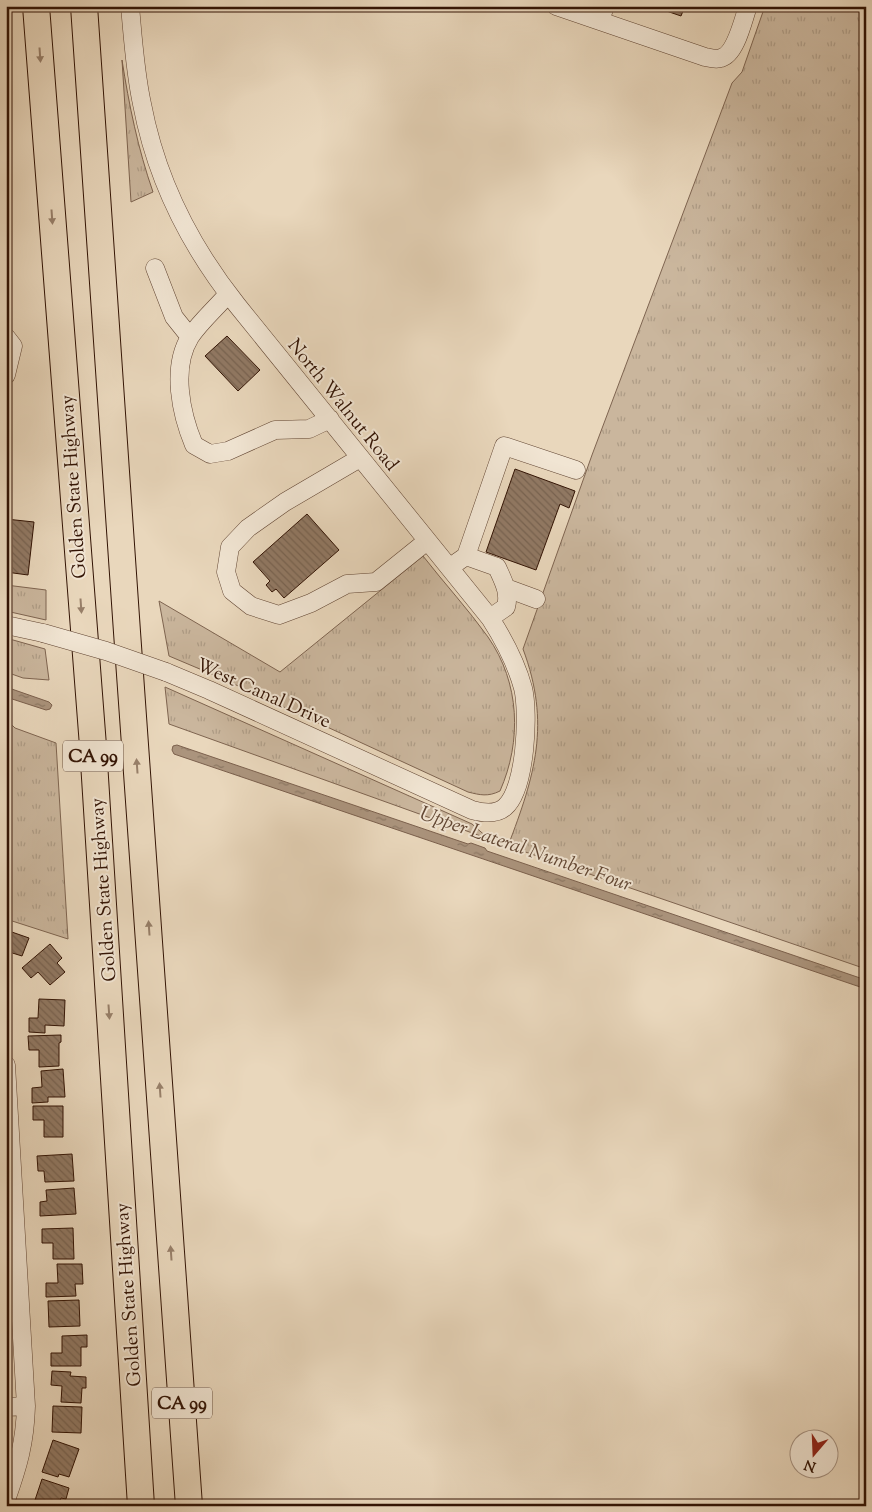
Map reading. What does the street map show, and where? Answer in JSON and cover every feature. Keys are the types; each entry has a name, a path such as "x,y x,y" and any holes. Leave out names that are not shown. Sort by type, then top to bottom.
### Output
{"highway":[{"name":"Golden State Highway","path":"36,6 93,746 141,1506"},
{"name":"CA 99","path":"84,6 189,1506"},
{"path":"175,1301 190,1331 206,1506"},
{"path":"134,1506 138,1456"}],"street":[{"name":"North Walnut Road","path":"130,6 133,48 142,104 156,155 175,206 200,254 228,294 490,618 517,668 526,712 524,751 521,770 511,799 506,806 498,810"},
{"path":"556,6 603,14 705,57 723,58 730,52 735,43 748,6"},
{"path":"156,268 174,317 190,337"},
{"path":"228,294 190,337 181,356 179,376 186,426 194,445 210,454 228,451 275,430 310,429 330,419"},
{"path":"6,337 13,346 6,375"},
{"path":"449,568 466,556 504,446 576,470"},
{"path":"360,458 285,502 248,528 230,547 226,572 232,590 252,606 279,615 311,603 347,584 376,582 427,541"},
{"path":"466,556 497,567 506,588 509,598 506,607 490,618"},
{"path":"506,588 536,599"},
{"name":"West Canal Drive","path":"6,625 43,633 113,653 166,672 465,807 482,813 498,810"},
{"path":"6,1065 13,1271 26,1406 22,1448 6,1500"},
{"path":"6,1407 26,1406"}],"green space":[{"path":"765,6 866,6 866,969 508,846 526,796 532,772 538,726 532,676 523,649 592,455 732,83 742,72"},
{"path":"122,60 134,127 153,192 131,202"},
{"path":"423,556 488,637 499,655 506,673 512,693 514,732 507,772 500,791 496,793 484,795 468,792 221,678 169,656 159,601 280,672"},
{"path":"6,585 46,590 46,620 6,611"},
{"path":"6,638 45,649 49,680 23,678 6,672"},
{"path":"165,687 472,824 489,839 169,724"},
{"path":"6,719 15,728 56,743 68,939 6,919"}],"water":[{"path":"6,687 49,702 52,705 50,709 46,710 6,697"},
{"path":"177,745 468,844 471,843 485,848 487,851 866,980 866,989 174,754 173,746"}],"building":[{"path":"652,6 685,6 681,16"},
{"path":"227,336 260,370 238,391 205,356"},
{"path":"515,469 575,491 569,508 560,504 536,570 486,552"},
{"path":"307,514 339,550 284,598 276,589 272,592 266,585 270,581 253,562"},
{"path":"6,519 34,522 28,575 6,572"},
{"path":"6,930 29,938 22,956 6,951"},
{"path":"50,944 62,958 57,963 65,972 50,985 38,972 31,978 22,968"},
{"path":"39,999 65,1000 64,1026 45,1025 45,1033 29,1032 29,1018 38,1018"},
{"path":"61,1035 59,1066 39,1067 39,1050 29,1050 28,1036"},
{"path":"63,1069 65,1097 48,1097 48,1102 32,1103 32,1088 42,1087 41,1071"},
{"path":"33,1106 63,1106 63,1137 44,1137 44,1120 33,1120"},
{"path":"72,1154 74,1181 45,1182 44,1171 38,1171 37,1156"},
{"path":"74,1188 76,1214 40,1216 40,1202 47,1201 46,1190"},
{"path":"73,1228 74,1259 53,1259 53,1243 42,1243 42,1229"},
{"path":"57,1264 82,1264 83,1284 75,1284 76,1296 46,1297 46,1283 58,1283"},
{"path":"79,1300 80,1326 49,1327 48,1301"},
{"path":"87,1335 87,1347 81,1347 81,1366 51,1366 51,1353 62,1353 62,1336"},
{"path":"52,1371 71,1372 70,1376 86,1377 86,1388 82,1388 81,1403 61,1402 62,1386 51,1385"},
{"path":"53,1406 82,1407 81,1433 52,1432"},
{"path":"53,1440 79,1449 69,1477 59,1474 58,1477 42,1472"},
{"path":"42,1479 69,1488 66,1499 61,1498 58,1506 33,1506"}],"water label":[{"name":"Upper Lateral Number Four","path":"526,848"}]}
